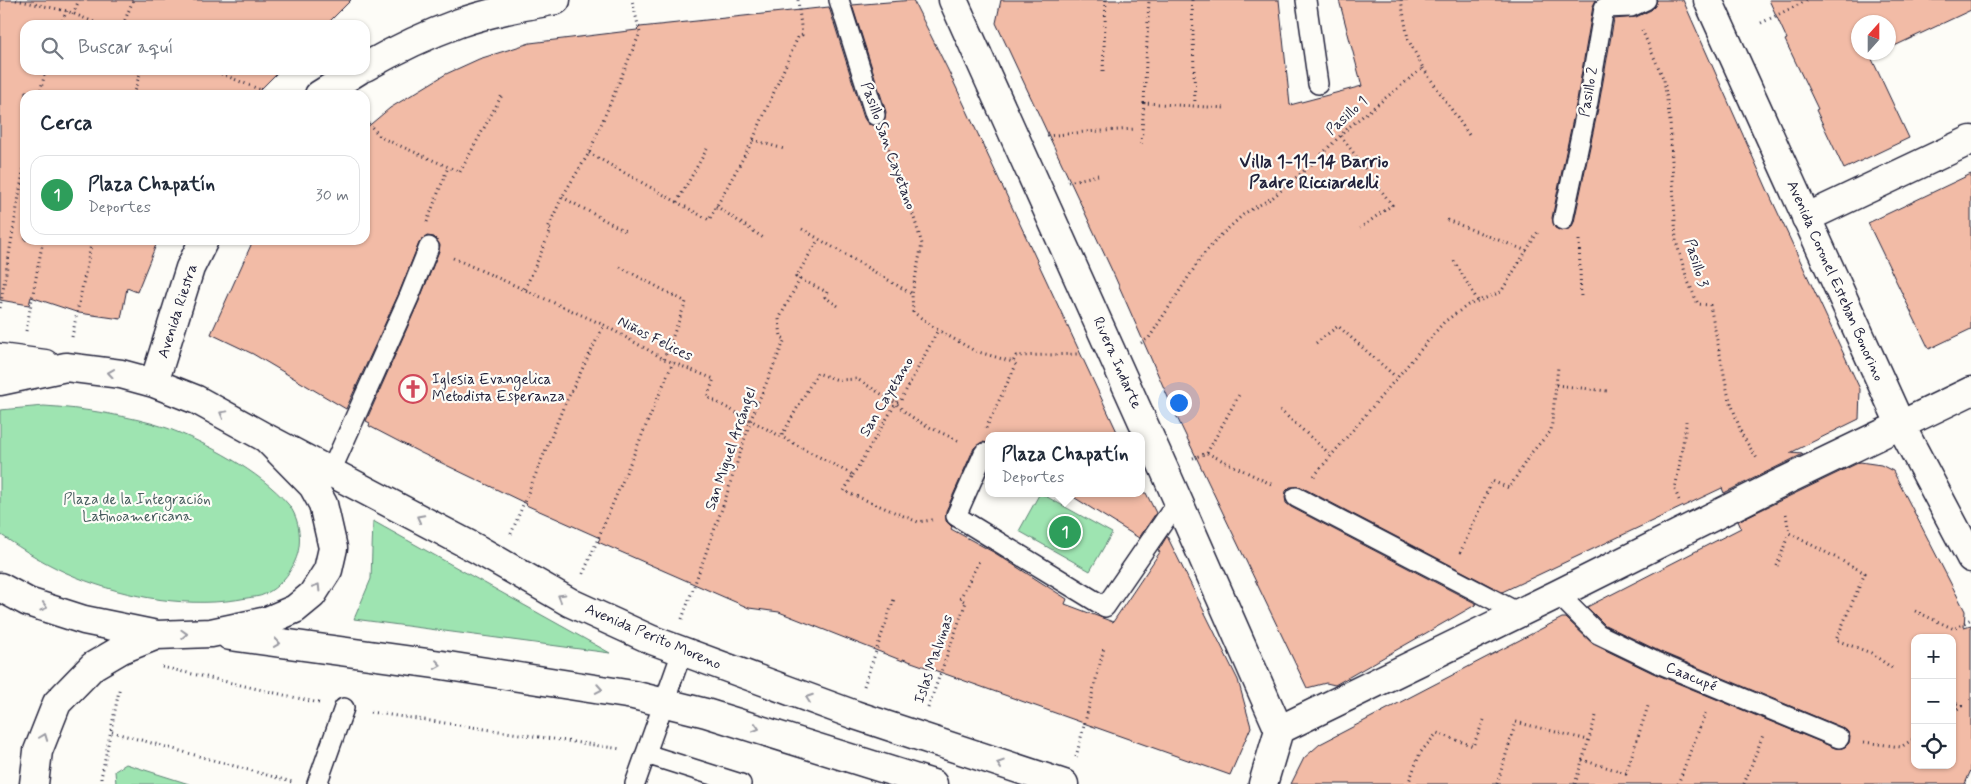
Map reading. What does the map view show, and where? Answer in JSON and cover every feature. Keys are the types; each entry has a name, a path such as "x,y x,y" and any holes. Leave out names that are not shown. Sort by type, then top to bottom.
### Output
{"street":[{"path":"370,64 397,48 460,22 516,4 556,0"},
{"name":"Rivera Indarte","path":"954,0 1164,468 1279,730"},
{"name":"Avenida Coronel Esteban Bonorino","path":"1708,0 1901,426 1971,558"},
{"path":"327,90 352,75"},
{"path":"1806,218 1971,140"},
{"name":"Avenida Riestra","path":"154,383 190,268 202,245"},
{"path":"0,587 28,602 84,620 157,635 212,633 267,621 295,609 312,595 328,570 333,548 323,504 313,486 266,438 197,400 154,383 121,374 10,359"},
{"path":"0,381 66,367"},
{"path":"1263,784 1279,730 1971,391"},
{"name":"Avenida Perito Moreno","path":"266,438 331,471 571,603 677,650 918,737 1069,775"},
{"path":"212,633 566,684 664,702 933,784"},
{"path":"34,784 38,751 57,703 93,666 122,649 157,635"}],"lane":[{"name":"Pasillo San Cayetano","path":"839,0 875,115"},
{"path":"1306,0 1318,84"},
{"name":"Pasillo 2","path":"1563,220 1586,112 1604,8 1639,4"},
{"path":"331,471 409,297 429,247"},
{"path":"981,452 956,516 1106,607 1178,501"},
{"path":"1296,497 1519,613"},
{"name":"Caacupé","path":"1558,594 1598,634 1715,688 1838,738"},
{"path":"635,784 664,702 677,650"},
{"path":"316,784 344,708"},
{"path":"646,754 741,784"}],"path":[{"path":"16,0 67,11 88,20"},
{"path":"73,14 79,0"},
{"path":"125,20 133,0"},
{"path":"525,289 551,230 548,228 562,197 589,153 640,33 632,0"},
{"path":"589,153 709,220 752,140 798,37 802,35 798,0"},
{"path":"1103,71 1106,0"},
{"path":"1141,144 1148,0"},
{"path":"1192,0 1195,105"},
{"path":"1401,0 1408,39 1422,68 1469,135"},
{"path":"1761,23 1808,0"},
{"name":"Pasillo 3","path":"1639,4 1664,80 1670,121 1676,241 1686,279 1698,304 1710,306 1728,394 1742,435 1774,486"},
{"path":"62,20 67,11"},
{"name":"Pasillo 1","path":"1110,350 1150,338 1202,256 1219,237 1245,213 1272,198 1313,164 1340,136 1422,68"},
{"path":"40,90 45,75"},
{"path":"135,90 139,75"},
{"path":"224,75 260,90"},
{"path":"370,125 382,138 460,172 502,95"},
{"path":"1144,103 1225,108"},
{"name":"Pasillo San Cayetano","path":"875,115 911,208 922,244 912,294"},
{"path":"1017,140 1085,132 1136,129"},
{"path":"1340,136 1392,205 1360,228"},
{"path":"752,140 784,150"},
{"path":"678,202 707,149"},
{"path":"429,247 419,242 448,167"},
{"path":"0,308 20,190"},
{"path":"562,197 627,232"},
{"path":"716,206 765,239"},
{"path":"1206,453 1245,472 1247,471 1296,497 1444,322 1468,305 1501,292 1548,217 1579,223 1581,298"},
{"path":"1447,220 1527,251"},
{"path":"802,229 912,294 913,312 938,330 975,351 1013,362 1016,365 989,432"},
{"name":"San Miguel Arcángel","path":"677,650 751,419 786,339 781,337 778,319 800,279 796,277 818,240"},
{"path":"10,359 42,245"},
{"path":"66,367 91,245"},
{"name":"Niños Felices","path":"429,247 604,325 664,359 714,379 706,397 751,419 853,475"},
{"path":"1454,261 1478,301"},
{"path":"620,267 686,302 664,359"},
{"path":"800,279 827,292 825,297 841,308"},
{"path":"499,562 563,408 604,325"},
{"path":"1316,344 1338,326 1396,377"},
{"name":"San Cayetano","path":"853,475 896,403 901,400 938,330"},
{"path":"1013,362 1016,356 1084,354 1110,350"},
{"path":"571,603 673,362"},
{"path":"1450,577 1492,481 1509,488 1531,453 1551,431 1558,367"},
{"path":"782,436 817,373 838,380 857,379 896,403 900,409 922,423 981,452 985,442"},
{"path":"1556,385 1607,392"},
{"path":"1164,468 1206,453 1240,393"},
{"path":"1280,410 1331,455"},
{"path":"1686,421 1675,490 1690,528"},
{"path":"853,475 844,491 877,506 918,522 956,516"},
{"path":"1774,486 1786,508 1789,533 1777,566"},
{"path":"1789,533 1865,573 1836,640 1871,654 1895,670"},
{"name":"Islas Malvinas","path":"918,737 966,602 960,599 991,538"},
{"path":"855,715 894,599"},
{"path":"1915,611 1954,629 1971,619"},
{"path":"1069,775 1104,648"},
{"path":"155,666 344,708 646,754"},
{"path":"101,784 121,683"},
{"path":"1678,784 1715,688"},
{"path":"1582,760 1626,773 1649,703"},
{"path":"1956,704 1962,706 1956,710"},
{"path":"1744,784 1772,711"},
{"path":"1575,784 1596,716"},
{"path":"1408,784 1420,753 1437,733 1473,746 1484,720"},
{"path":"1497,784 1516,722 1588,740"},
{"path":"112,732 299,784"},
{"path":"1838,738 1901,747 1911,741"}],"green space":[{"name":"Plaza de la Integración Latinoamericana","path":"44,406 106,413 167,428 198,441 232,459 277,492 292,510 298,524 299,547 290,571 274,588 258,596 204,602 160,600 117,591 66,573 27,552 0,534 0,410"},
{"path":"1038,497 1047,497 1112,533 1090,571 1019,531"},
{"path":"373,521 610,653 354,619 371,579"},
{"path":"126,764 189,784 116,784 115,771"}],"building":[{"path":"0,0 351,0 331,20 20,20 20,75 275,75 260,90 20,90 20,245 156,245 137,292 127,288 121,319 79,313 31,297 29,305 0,300"},
{"path":"913,0 948,70 1117,432 985,432 985,442 982,442 974,448 946,511 946,521 952,527 951,529 995,553 1067,599 1065,604 1113,622 1160,552 1158,551 1167,536 1238,680 1251,727 1230,775 903,659 903,661 779,612 749,608 598,542 600,538 526,505 369,426 370,423 366,421 439,251 440,245 434,237 427,236 419,243 399,293 346,409 253,354 211,334 251,245 370,245 370,125 390,108 446,74 479,59 530,43 637,30 640,27 829,7 864,118 868,124 878,126 884,122 886,112 852,5"},
{"path":"1001,0 1279,0 1290,105 1362,86 1339,0 1596,0 1593,6 1577,100 1552,218 1555,228 1561,231 1571,228 1574,222 1599,104 1614,19 1636,17 1651,10 1657,0 1683,0 1771,198 1860,389 1859,419 1790,453 1803,454 1724,493 1722,488 1502,592 1301,487 1290,487 1286,491 1285,497 1286,503 1291,507 1477,604 1335,685 1326,683 1307,688 1174,411 1115,277 996,23"},
{"path":"1769,0 1971,0 1971,10 1896,45 1896,15 1851,15 1851,60 1872,60 1909,138 1844,169 1785,40 1787,39"},
{"path":"1971,174 1971,329 1929,349 1868,223"},
{"path":"1860,462 1881,465 1893,471 1965,611 1964,627 1971,625 1971,770 1965,784 1291,784 1304,758 1320,744 1562,618 1566,618 1593,644 1653,673 1835,748 1845,747 1849,743 1850,737 1843,728 1663,653 1605,625 1587,607 1741,528 1738,521"},
{"path":"1146,493 1156,513 1139,538 1073,497 1145,497"}],"place":[{"name":"Iglesia Evangelica Metodista Esperanza","path":"413,389"},
{"name":"Plaza Chapatín","path":"1065,532"}],"district":[{"name":"Villa 1-11-14 Barrio Padre Ricciardelli","path":"1314,172"}]}
